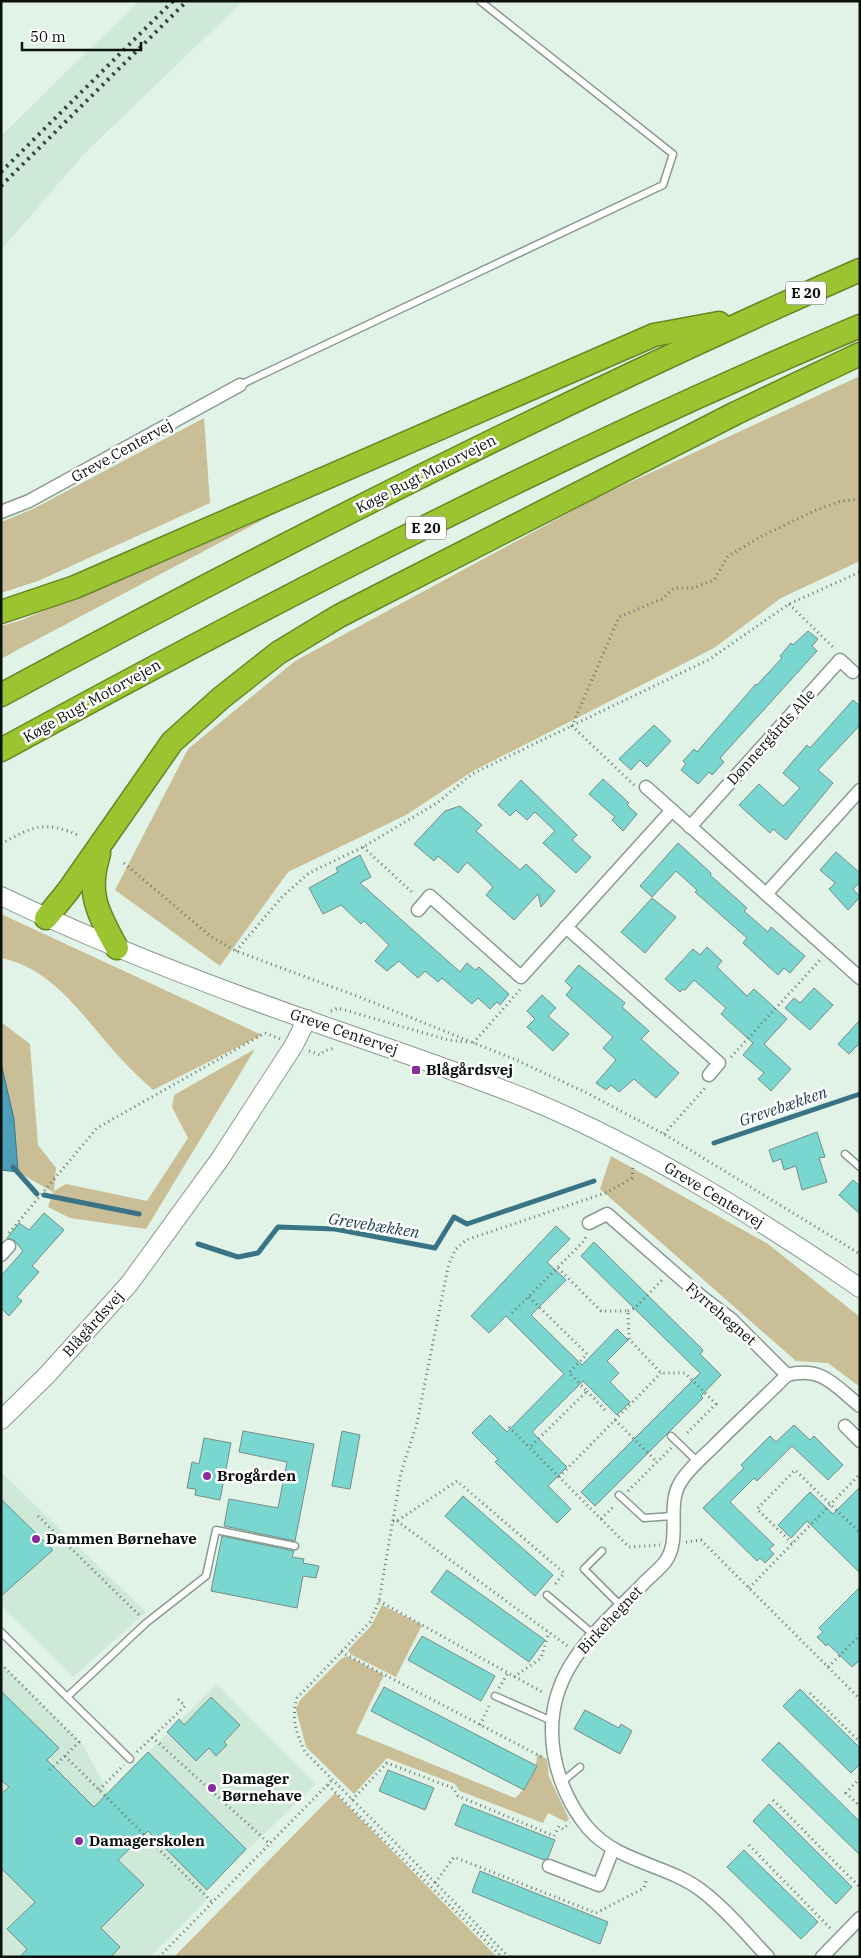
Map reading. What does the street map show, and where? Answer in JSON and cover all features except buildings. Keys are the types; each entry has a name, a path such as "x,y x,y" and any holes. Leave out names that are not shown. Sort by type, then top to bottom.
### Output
{"highway":[{"name":"Køge Bugt Motorvejen","path":"1,695 168,605 513,430 752,317 860,270"},
{"path":"1,612 75,587 654,335 752,317"},
{"name":"Køge Bugt Motorvejen","path":"1,750 196,644 555,464 772,363 860,326"},
{"path":"46,918 68,891 172,742 221,698 278,653 339,616 736,412 860,354"},
{"path":"104,838 94,868 92,892 97,910 117,948"}],"street":[{"name":"Greve Centervej","path":"1,512 29,501 240,385"},
{"path":"840,660 853,672"},
{"name":"Dønnergårds Alle","path":"690,826 840,660"},
{"path":"646,787 860,978"},
{"path":"766,894 860,790"},
{"path":"421,906 430,896 521,977 672,810"},
{"name":"Greve Centervej","path":"1,896 46,918 117,948 307,1020 464,1074 532,1101 612,1138 691,1179 796,1244 860,1288"},
{"path":"566,927 720,1063 709,1075"},
{"name":"Blågårdsvej","path":"1,1420 47,1375 129,1284 220,1159 294,1045 307,1020"},
{"name":"Fyrrehegnet","path":"589,1224 607,1214 731,1319 787,1375"},
{"path":"672,1544 674,1498 680,1482 787,1375 802,1371 826,1378 860,1406"},
{"path":"845,1426 860,1441"},
{"name":"Birkehegnet","path":"672,1544 666,1560 593,1634 566,1670 555,1700 552,1721 556,1764 562,1782 579,1816 600,1840 613,1849 679,1878 702,1891 768,1957"},
{"path":"549,1866 599,1886 613,1849"},
{"path":"822,1957 860,1918"}],"lane":[{"path":"240,385 663,185 673,154 480,1"},
{"path":"845,1154 860,1167"},
{"path":"671,1436 698,1462"},
{"path":"620,1497 644,1518 673,1516"},
{"path":"67,1697 146,1623 206,1576 216,1530 295,1546"},
{"path":"602,1551 584,1569 621,1606"},
{"path":"547,1595 593,1634"},
{"path":"1,1632 130,1759"},
{"path":"495,1696 552,1721"},
{"path":"562,1782 580,1767"}],"path":[{"path":"572,726 619,617 662,599 674,588 693,588 714,580 728,556 762,536 816,510 842,500 860,499"},
{"path":"236,951 282,897 309,873 363,847 437,803 472,774 710,659 789,604 860,572"},
{"path":"789,604 838,652 840,660"},
{"path":"572,726 641,791 646,787"},
{"path":"1,844 29,828 46,825 61,827 80,836"},
{"path":"363,847 421,906"},
{"path":"124,863 210,936 236,951 362,998 514,1059 587,1092 664,1134 860,1254"},
{"path":"720,1063 723,1066 829,951"},
{"path":"473,1043 522,988 521,977"},
{"path":"307,1020 338,1008 448,1040 473,1043"},
{"path":"5,1251 5,1238 98,1128 265,1033"},
{"path":"664,1134 705,1088 709,1075"},
{"path":"509,1957 305,1752 298,1736 292,1713 297,1698 370,1622 379,1601 395,1521 401,1473 416,1423 448,1267 455,1250 466,1240 608,1192 632,1178"},
{"path":"512,1314 585,1240 589,1224"},
{"path":"558,1268 601,1311 635,1308 671,1270"},
{"path":"529,1296 587,1354 570,1374 605,1410"},
{"path":"628,1310 629,1339 661,1373"},
{"path":"559,1477 661,1373 685,1373 716,1404 620,1497 601,1519"},
{"path":"529,1448 587,1391"},
{"path":"615,1420 658,1462"},
{"path":"509,1427 630,1547 701,1540 860,1699"},
{"path":"792,1543 757,1509 795,1470 860,1533"},
{"path":"749,1588 860,1474"},
{"path":"395,1521 457,1481 564,1573 547,1595"},
{"path":"38,1516 146,1623"},
{"path":"395,1521 578,1653"},
{"path":"379,1601 555,1700"},
{"path":"514,1676 541,1658 549,1632"},
{"path":"828,1667 860,1635"},
{"path":"340,1652 556,1764"},
{"path":"1,1664 79,1742 50,1771"},
{"path":"810,1692 860,1742"},
{"path":"99,1790 185,1706 176,1697"},
{"path":"152,1737 270,1844"},
{"path":"65,1756 212,1902"},
{"path":"352,1800 387,1763 453,1788 458,1796 554,1836 559,1826 563,1829 579,1816"},
{"path":"860,1778 846,1793 860,1806"},
{"path":"159,1957 332,1780"},
{"path":"328,1784 502,1957"},
{"path":"773,1800 860,1887"},
{"path":"749,1845 840,1938"},
{"path":"434,1883 454,1857 596,1913 644,1888 652,1867"}],"shaded area":[{"path":"139,1 243,1 84,154 1,250 1,136"},
{"path":"860,376 860,561 781,598 714,648 473,771 406,815 288,872 220,966 115,890 188,749 295,661 596,498"},
{"path":"204,418 210,503 38,581 1,593 1,522 33,509"},
{"path":"302,499 1,659 1,626 22,620"},
{"path":"1,914 262,1035 153,1090 128,1067 70,1000 55,986 21,964 1,958"},
{"path":"1,1022 30,1044 38,1145 56,1168 54,1191 66,1184 147,1201 188,1138 172,1107 174,1095 255,1049 146,1229 70,1218 48,1207 53,1192 18,1172 14,1119 1,1063"},
{"path":"611,1156 768,1244 860,1317 860,1387 828,1363 796,1361 600,1189"},
{"name":"Dammen Børnehave","path":"1,1472 146,1612 73,1677 1,1606"},
{"path":"382,1605 422,1625 396,1677 350,1654 348,1650 371,1626"},
{"path":"347,1656 384,1675 356,1733 515,1798 531,1778 537,1754 547,1759 549,1777 569,1819 566,1822 548,1813 543,1823 460,1791 455,1784 387,1758 354,1794 306,1747 296,1709 300,1700 341,1659"},
{"name":"Damagerskolen","path":"1,1663 83,1745 108,1792 217,1684 316,1784 207,1889 205,1902 150,1957 131,1957 129,1955 126,1957 1,1957"},
{"path":"335,1793 497,1957 174,1957"}],"water":[{"path":"1,1063 14,1119 18,1172 1,1170"}],"waterway":[{"name":"Grevebækken","path":"714,1143 860,1094"},
{"name":"Grevebækken","path":"13,1167 37,1194"},
{"name":"Grevebækken","path":"198,1244 238,1257 258,1253 278,1227 335,1229 435,1248 454,1217 467,1224 594,1181"},
{"name":"Grevebækken","path":"44,1195 139,1214"}],"railway":[{"path":"1,172 173,1"},
{"path":"1,186 187,1"}],"place":[{"name":"Blågårdsvej","path":"416,1070"},
{"name":"Brogården","path":"207,1476"},
{"name":"Dammen Børnehave","path":"36,1539"},
{"name":"Damager Børnehave","path":"212,1788"},
{"name":"Damagerskolen","path":"79,1841"}]}
